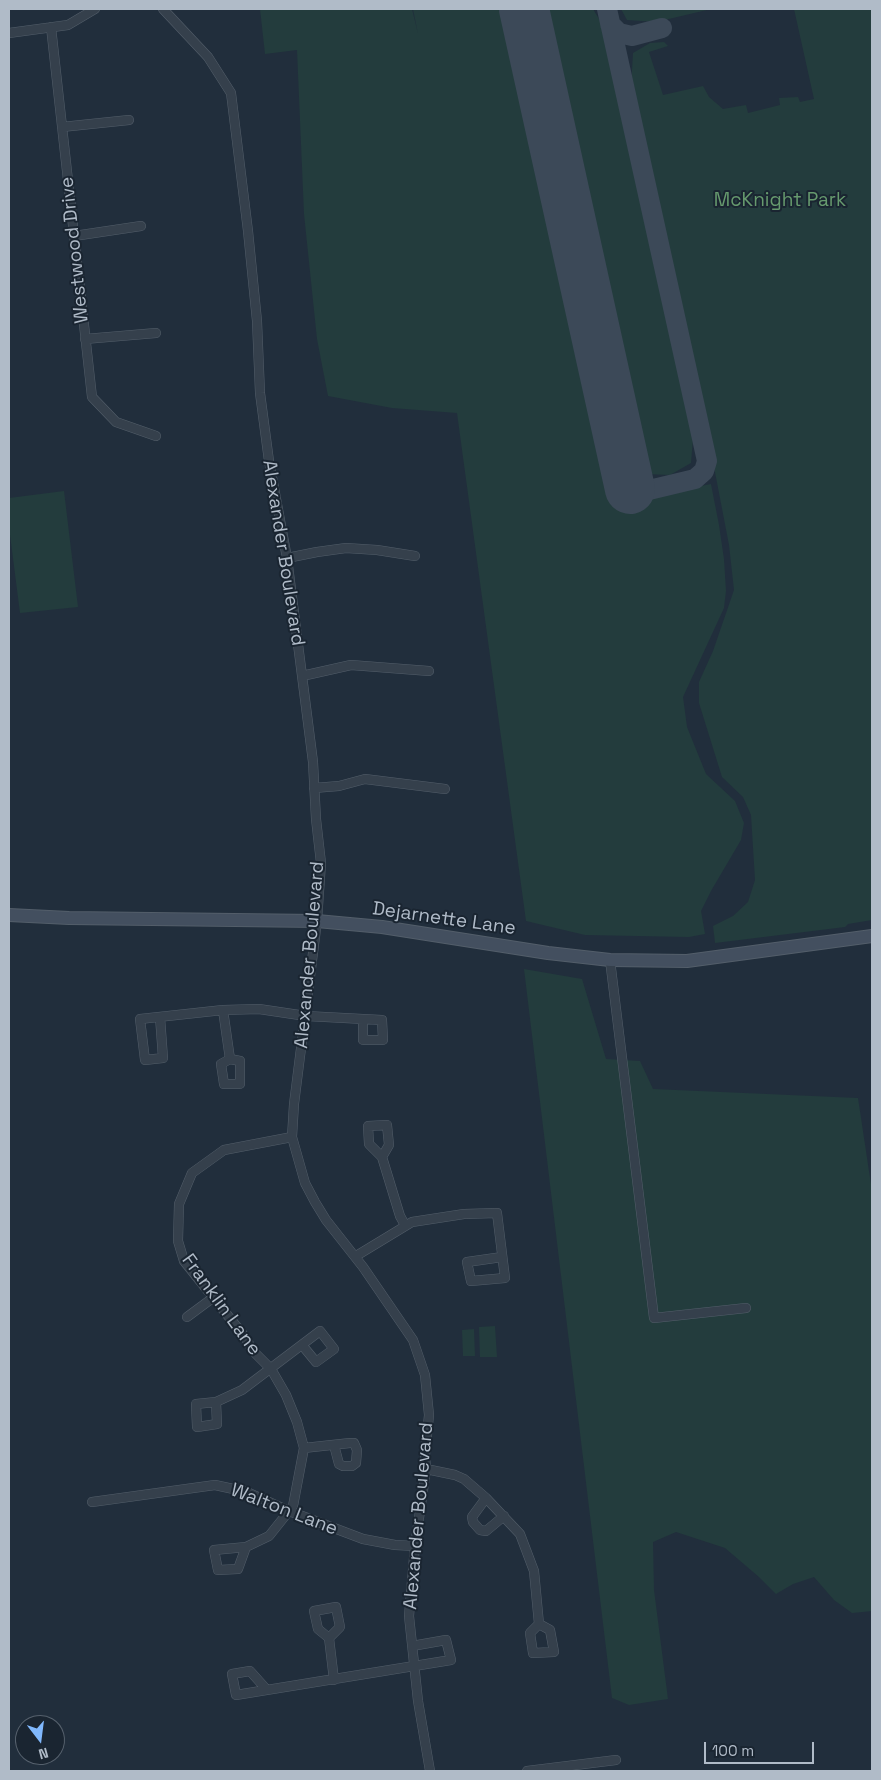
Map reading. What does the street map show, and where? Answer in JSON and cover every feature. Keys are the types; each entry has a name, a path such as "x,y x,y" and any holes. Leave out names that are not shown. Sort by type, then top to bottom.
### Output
{"main road":[{"name":"Dejarnette Lane","path":"9,915 69,918 317,921 382,927 548,953 610,960 687,961 872,936"}],"street":[{"path":"9,33 68,26 95,9"},
{"name":"Alexander Boulevard","path":"163,9 208,57 231,93 257,321 260,393 269,461 287,558 313,762 321,863 317,921 294,1104 292,1137 306,1183 315,1202 326,1220 356,1256 413,1340 424,1375 429,1415 426,1469 415,1546 409,1616 418,1701 430,1771"},
{"name":"Westwood Drive","path":"51,27 92,397 116,422 156,436"},
{"path":"62,127 129,120"},
{"path":"74,236 141,226"},
{"path":"85,338 156,333"},
{"path":"287,558 346,548 415,556"},
{"path":"302,676 351,665 428,671"},
{"path":"314,788 339,786 365,779 445,789"},
{"path":"610,960 654,1318 746,1308"},
{"path":"160,1017 163,1058 145,1060 140,1019 223,1010 259,1009 306,1016 363,1019"},
{"path":"223,1010 230,1059"},
{"name":"Franklin Lane","path":"291,1508 304,1448 297,1422 286,1394 272,1369 253,1351 245,1337 184,1261 178,1241 179,1204 192,1173 224,1150 292,1137"},
{"path":"382,1156 400,1216 405,1225"},
{"path":"356,1256 412,1222 464,1214 497,1213 502,1257 504,1278 471,1281 467,1262 502,1257"},
{"path":"187,1317 214,1297"},
{"path":"216,1402 242,1390 302,1345"},
{"path":"304,1448 334,1445"},
{"path":"426,1469 455,1475 464,1479 486,1498 520,1534 534,1571 539,1624"},
{"name":"Walton Lane","path":"92,1502 215,1485 247,1492 291,1508 363,1539 395,1545 415,1546"},
{"path":"486,1498 472,1517 473,1522 480,1530 486,1531 504,1516"},
{"path":"246,1547 270,1536 291,1508"},
{"path":"329,1638 334,1680"},
{"path":"266,1690 451,1660 446,1640 412,1646"},
{"path":"527,1771 616,1760"}],"green space":[{"path":"260,9 412,9 418,34 413,9 507,9 617,503 711,484 724,559 726,591 724,608 683,697 687,727 706,774 735,801 744,823 741,840 701,911 705,934 689,937 585,935 526,921 457,413 392,408 328,396 317,339 304,214 297,50 265,54"},
{"path":"542,9 593,9 605,29 694,427 691,463 670,475 645,474"},
{"path":"621,9 711,9 656,22 627,20"},
{"name":"McKnight Park","path":"794,9 872,9 872,920 848,924 845,927 715,943 713,926 733,916 748,902 755,880 751,815 743,797 722,777 699,703 699,682 713,651 734,590 729,545 704,415 631,87 633,53 650,43 664,42 668,46 649,52 663,95 703,86 709,97 723,109 746,105 748,113 780,105 779,98 798,97 800,102 814,99"},
{"path":"64,491 78,607 20,613 9,527 9,498"},
{"path":"524,969 582,979 606,1059 640,1061 653,1089 858,1098 872,1191 872,1611 852,1613 834,1600 814,1577 793,1584 776,1594 725,1548 676,1532 653,1542 654,1590 668,1699 629,1705 612,1698"},
{"path":"495,1326 497,1357 480,1357 479,1327"},
{"path":"474,1329 475,1356 463,1356 462,1330"}],"taxiway":[{"path":"526,9 526,17"},
{"path":"607,9 707,461 704,471 695,479 649,490 630,489"},
{"path":"610,24 619,33 632,36 662,28"}],"runway":[{"path":"524,9 630,489"}]}
